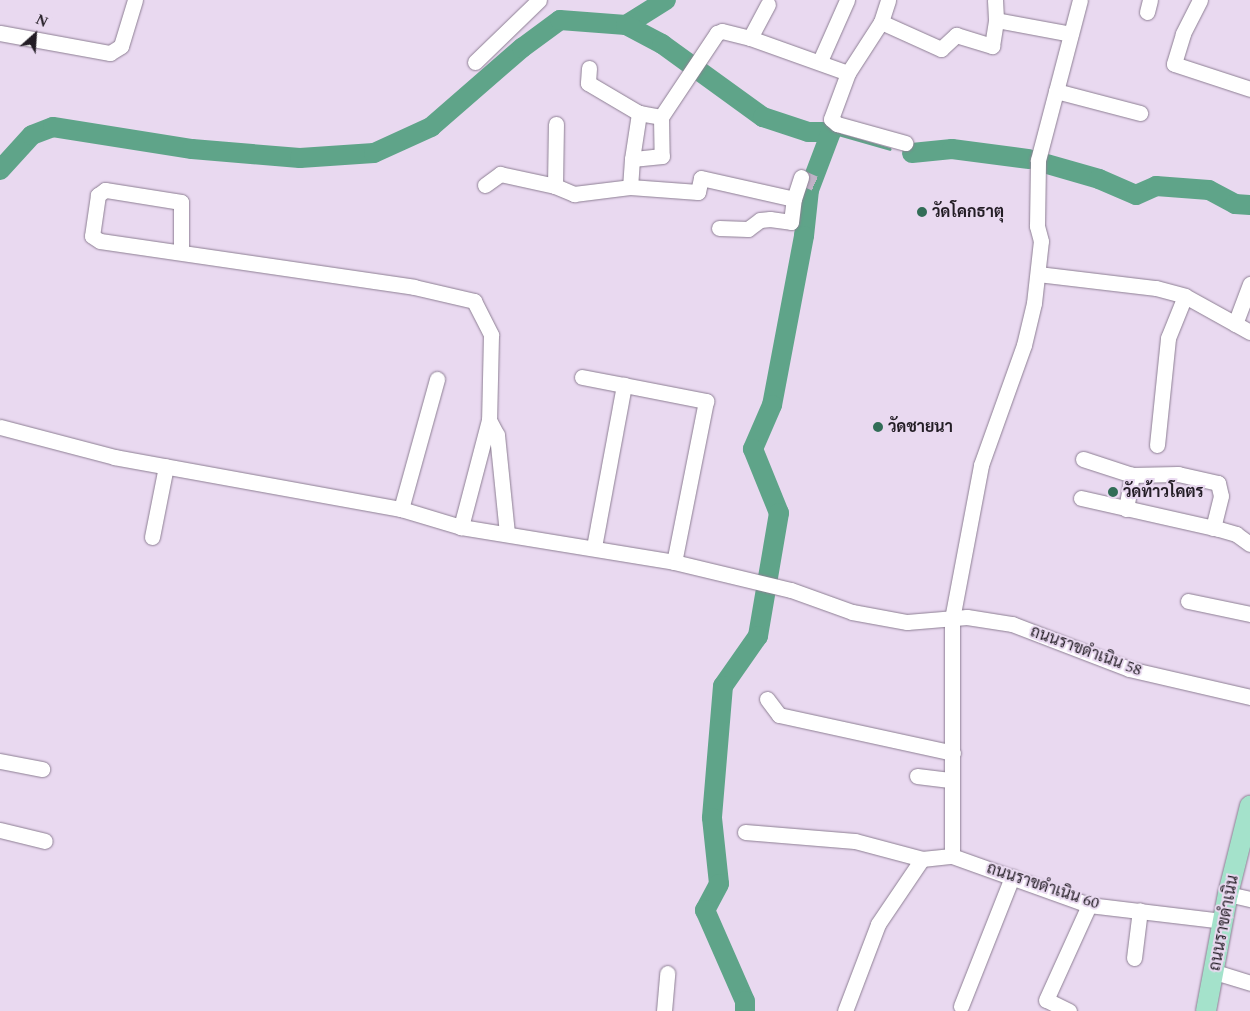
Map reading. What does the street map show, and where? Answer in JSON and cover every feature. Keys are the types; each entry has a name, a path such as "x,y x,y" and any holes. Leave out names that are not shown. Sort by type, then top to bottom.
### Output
{"main road":[{"name":"ถนนราขดำเนิน","path":"1206,1011 1215,972 1228,894 1250,809"}],"street":[{"path":"0,33 110,53 121,46 135,0"},
{"path":"475,62 538,0"},
{"path":"820,61 847,0"},
{"path":"888,0 881,22 848,73 831,119 837,124 905,143"},
{"path":"881,22 941,49 956,35 992,46 996,20 996,0"},
{"path":"745,832 856,841 922,859 952,856 952,619 981,465 1024,345 1038,274 1038,160 1080,0"},
{"path":"1200,0 1183,34 1174,64 1250,89"},
{"path":"750,38 768,4"},
{"path":"996,20 1071,34"},
{"path":"632,159 662,156 661,117 717,33 722,30 820,61 848,73"},
{"path":"589,68 588,83 639,113 661,117"},
{"path":"1056,91 1140,114"},
{"path":"630,187 639,113"},
{"path":"555,186 556,124"},
{"path":"485,185 500,174 555,186 574,194 630,187 698,192 701,178 794,199"},
{"path":"719,228 748,228 765,220 791,222 794,199 801,178"},
{"path":"181,252 181,202 105,190 98,195 92,236 95,239 181,252 414,287 474,301 491,334 489,420 461,526"},
{"path":"1038,274 1156,288 1185,296 1250,332"},
{"path":"1235,324 1250,284"},
{"path":"1157,445 1168,338 1185,296"},
{"path":"582,377 706,401 674,562"},
{"path":"401,509 437,379"},
{"path":"594,547 624,385"},
{"path":"489,420 497,435 507,534"},
{"name":"ถนนราขดำเนิน 58","path":"0,427 114,457 401,509 461,526 674,562 791,590 852,612 906,622 967,617 1012,624 1129,669 1250,697"},
{"path":"1083,459 1132,475 1178,474 1218,483 1221,496 1213,528"},
{"path":"152,537 166,466"},
{"path":"1126,509 1132,475"},
{"path":"1081,498 1236,534 1250,544"},
{"path":"1188,601 1250,614"},
{"path":"768,699 779,715 952,753"},
{"path":"0,761 42,769"},
{"path":"917,776 952,780"},
{"path":"0,830 45,841"},
{"name":"ถนนราขดำเนิน 60","path":"952,856 1090,905 1224,921"},
{"path":"845,1011 878,924 922,859"},
{"path":"960,1006 1012,877"},
{"path":"1228,894 1250,899"},
{"path":"1069,1011 1043,1005 1090,905"},
{"path":"1134,958 1140,910"},
{"path":"1215,972 1250,983"},
{"path":"664,1011 667,973"}],"waterway":[{"path":"626,25 666,0"},
{"path":"0,170 32,135 53,127 192,149 300,158 374,153 431,127 522,48 560,20 626,25 662,44 763,117 808,132 831,132 809,190 804,236 772,405 753,449 779,513 758,636 723,686 712,818 719,884 705,910 745,1001 745,1011"},
{"path":"831,132 890,149"},
{"path":"912,153 952,149 1029,159"},
{"path":"1047,164 1099,179 1136,195 1156,186 1209,190 1235,204 1250,205"}],"tunnel":[{"path":"801,177 821,186"}],"place":[{"name":"วัดโคกธาตุ","path":"922,212"},
{"name":"วัดชายนา","path":"878,427"},
{"name":"วัดท้าวโคตร","path":"1113,492"}]}
